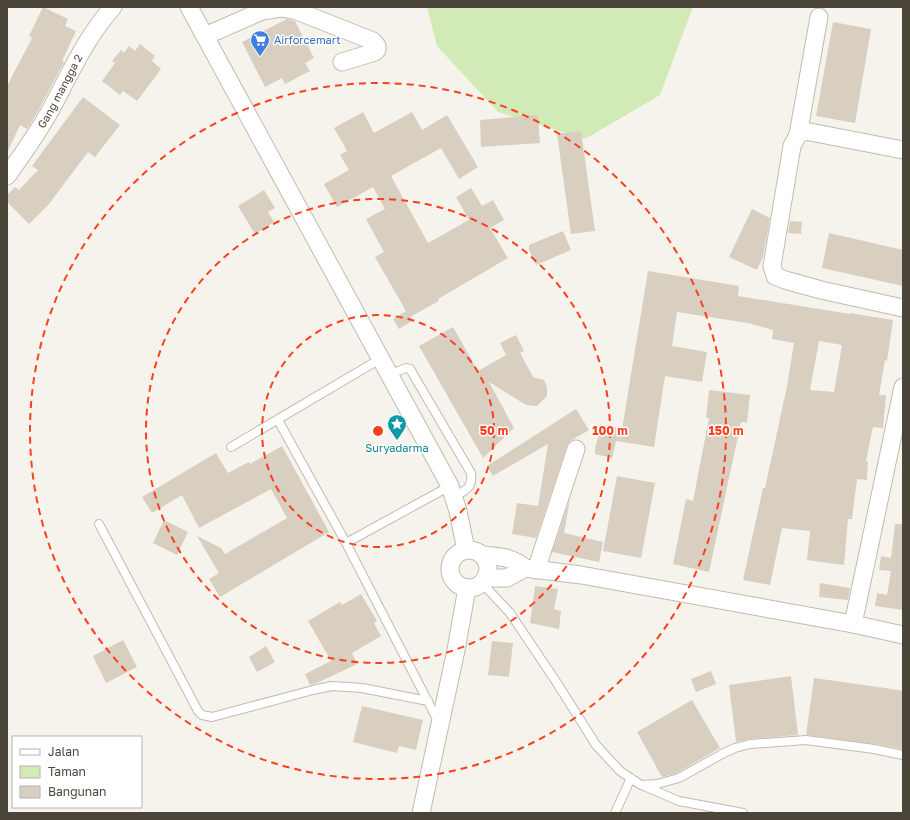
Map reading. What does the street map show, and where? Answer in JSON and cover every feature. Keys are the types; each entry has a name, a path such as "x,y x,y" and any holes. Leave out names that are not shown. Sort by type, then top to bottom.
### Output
{"street":[{"name":"Gang mangga 2","path":"7,176 25,152 96,27 113,7"},
{"path":"189,7 452,492 462,525 474,552 485,558 488,569 478,583 456,650 421,813"},
{"path":"205,36 262,12 281,8 297,11 373,41 377,46 377,50 375,52 342,62"},
{"path":"819,17 798,135 792,146 772,266 775,276 785,280 821,290 903,308"},
{"path":"798,135 805,131 903,150"},
{"path":"853,624 903,387"},
{"path":"576,449 530,569 507,578 460,586 455,582 451,576 450,570 454,557 460,552 474,552 509,558 530,569 581,575 853,624 903,635"}],"lane":[{"path":"231,447 380,359"},
{"path":"346,543 452,492 470,487 472,481 471,473 410,369 406,368 389,375"},
{"path":"278,420 346,543 440,726"},
{"path":"99,524 198,711 202,715 212,717 332,686 362,688 428,701"},
{"path":"478,583 510,613 596,745 620,771 641,785 679,801 743,813"},
{"path":"641,785 657,784 679,778 724,753 750,744 806,740 874,749 903,755"},
{"path":"615,813 631,778"}],"green space":[{"path":"427,7 693,7 660,95 585,139 498,112 437,46"}],"building":[{"path":"43,7 68,19 65,26 76,31 62,61 64,62 37,113 27,129 20,125 7,153 7,86 32,38 29,36"},
{"path":"287,19 295,21 314,58 305,63 310,71 285,84 282,78 265,87 242,42"},
{"path":"833,22 871,29 855,123 816,116"},
{"path":"140,44 155,56 152,61 161,69 137,101 123,91 120,95 102,81 115,63 112,61 121,50 124,53 129,46 135,51"},
{"path":"83,97 120,125 95,157 88,152 49,204 29,224 7,202 7,195 15,187 19,190 38,170 32,166"},
{"path":"363,112 374,133 412,112 422,130 447,115 478,167 459,179 441,148 391,176 428,243 469,220 456,197 471,188 482,206 493,200 504,220 490,228 508,258 438,299 439,301 410,317 412,321 399,329 393,319 406,311 375,257 384,252 366,219 385,209 373,187 337,207 324,184 349,170 340,155 347,151 334,128"},
{"path":"538,115 540,143 481,147 480,120"},
{"path":"581,131 595,231 571,234 557,134"},
{"path":"264,190 275,208 268,212 274,222 255,234 238,206"},
{"path":"752,209 770,218 763,257 757,270 729,257"},
{"path":"790,221 802,222 802,234 788,233"},
{"path":"563,231 571,250 536,265 529,250 529,245"},
{"path":"829,233 903,250 903,286 822,268"},
{"path":"648,271 739,286 738,296 893,320 887,361 885,360 879,395 886,395 883,428 873,427 866,461 868,461 867,480 857,479 852,519 848,519 844,565 807,560 810,531 782,528 770,585 743,580 787,386 794,343 772,339 773,330 748,323 677,312 672,346 707,352 702,382 665,376 654,447 616,441 612,458 595,454 601,424 622,429","holes":["819,341 842,345 834,392 810,390"]},
{"path":"453,327 478,371 506,355 500,343 516,335 524,351 520,353 533,377 544,380 547,387 547,396 537,406 526,405 489,382 514,428 483,458 419,346"},
{"path":"709,390 750,395 747,423 741,422 709,572 673,564 686,499 693,501 709,418 706,418"},
{"path":"576,409 589,430 570,441 567,446 536,538 512,534 517,503 538,506 548,444 493,476 487,466"},
{"path":"282,446 329,532 220,597 209,579 219,573 197,536 221,548 225,554 287,518 271,489 199,528 182,495 152,513 142,497 216,453 228,473 249,462 250,464"},
{"path":"617,476 655,483 641,558 603,551"},
{"path":"570,499 564,533 603,542 599,562 552,552"},
{"path":"164,520 188,532 177,555 153,543"},
{"path":"895,524 903,524 903,610 875,606 877,593 887,595 891,571 879,570 881,556 891,558"},
{"path":"820,583 850,588 848,600 819,597"},
{"path":"535,586 558,589 554,609 561,611 559,629 530,623"},
{"path":"361,594 377,621 374,623 381,636 352,653 357,664 310,685 305,674 331,661 308,621 340,602 342,605"},
{"path":"123,640 137,667 106,683 93,656"},
{"path":"492,641 513,643 509,677 488,675"},
{"path":"266,646 275,662 257,672 249,657"},
{"path":"711,671 716,684 696,692 691,679"},
{"path":"791,676 798,735 750,739 736,742 729,685"},
{"path":"814,678 903,691 903,749 806,735"},
{"path":"692,700 720,748 677,773 662,777 637,732"},
{"path":"362,706 423,720 416,750 399,746 397,753 353,742"}],"place":[{"name":"Airforcemart","path":"260,57"},
{"name":"Suryadarma","path":"397,441"}]}
